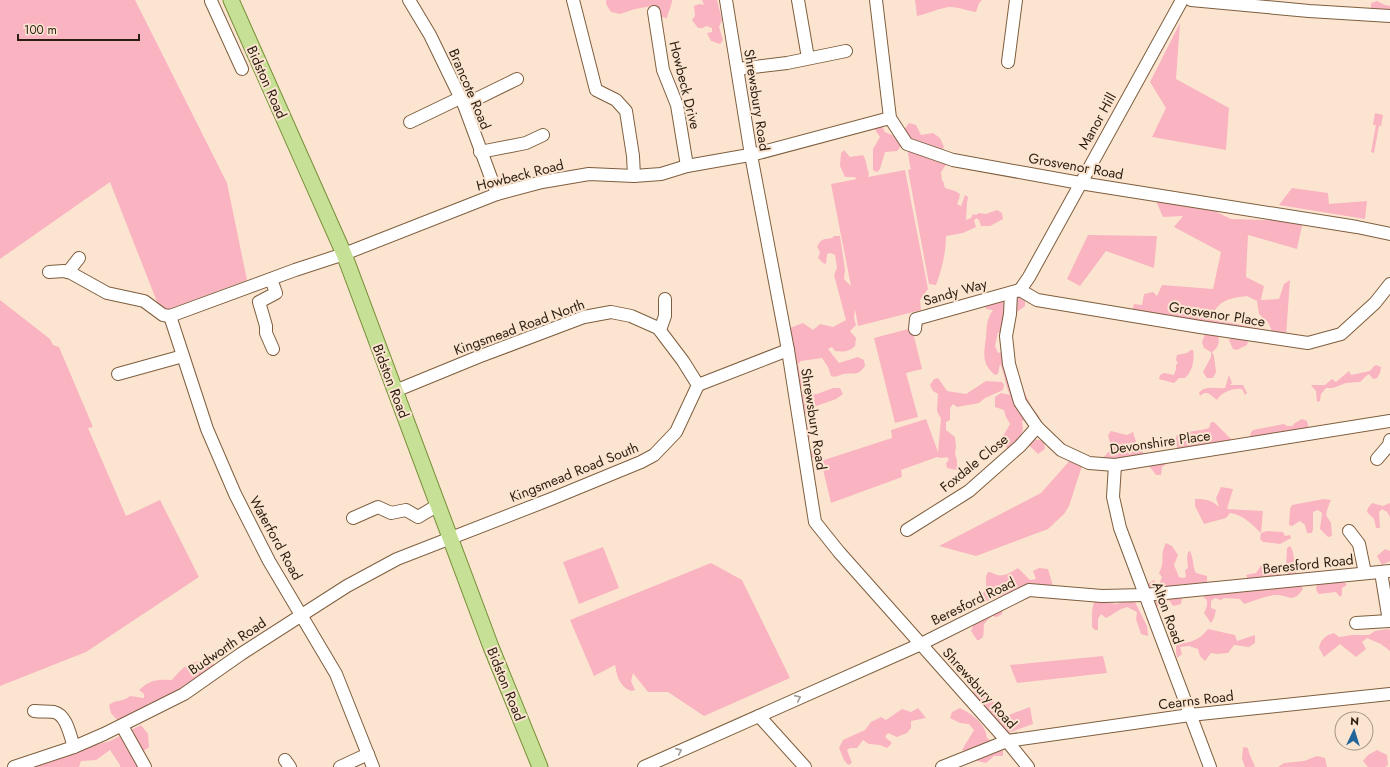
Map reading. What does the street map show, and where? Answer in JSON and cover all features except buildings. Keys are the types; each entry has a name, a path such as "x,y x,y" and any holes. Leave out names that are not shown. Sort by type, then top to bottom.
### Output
{"main road":[{"name":"Bidston Road","path":"232,0 344,254 506,684 540,767"}],"street":[{"path":"211,0 242,69"},
{"name":"Brancote Road","path":"409,0 430,35 462,101 497,194"},
{"path":"573,0 596,90 616,100 626,111 633,156 634,176"},
{"name":"Shrewsbury Road","path":"726,0 751,155 788,350 815,522 838,552 1007,741 1028,767"},
{"path":"798,0 808,58"},
{"name":"Grosvenor Road","path":"876,0 890,118 907,144 953,160 1080,183 1342,224 1390,234"},
{"path":"1008,62 1016,0"},
{"name":"Manor Hill","path":"1016,291 1029,277 1182,0"},
{"path":"1191,0 1310,6 1390,16"},
{"name":"Howbeck Drive","path":"654,12 663,70 677,105 687,166"},
{"path":"226,34 243,27"},
{"path":"738,69 787,63 846,51"},
{"path":"410,122 517,79"},
{"name":"Howbeck Road","path":"170,316 344,254 497,194 542,182 589,174 634,176 661,174 687,166 751,155 890,118"},
{"path":"480,152 526,143 543,135"},
{"path":"68,272 79,258"},
{"path":"49,272 68,272 107,293 144,301 163,315 170,316"},
{"path":"271,279 276,293 259,302 266,326 266,333 273,349"},
{"name":"Grosvenor Place","path":"1016,291 1037,300 1308,343 1341,334 1375,303 1390,284"},
{"name":"Sandy Way","path":"915,329 916,319 1016,291"},
{"name":"Devonshire Place","path":"1016,291 1006,336 1009,364 1020,402 1037,427 1061,450 1089,463 1115,465 1390,421"},
{"path":"660,330 671,318 665,299"},
{"name":"Kingsmead Road North","path":"395,391 584,316 611,312 631,316 658,328 683,361 698,385"},
{"name":"Waterford Road","path":"170,316 207,429 235,494 269,561 336,674 373,767"},
{"path":"698,385 788,350"},
{"path":"118,374 183,356"},
{"name":"Kingsmead Road South","path":"451,538 551,499 641,462 654,455 676,432 698,385"},
{"name":"Foxdale Close","path":"908,530 969,491 1020,446 1037,427"},
{"path":"1377,459 1389,445 1390,440"},
{"name":"Alton Road","path":"1115,465 1113,497 1120,528 1210,767"},
{"path":"353,518 378,507 391,513 406,510 418,517 438,505"},
{"path":"1349,531 1359,544 1365,573"},
{"name":"Budworth Road","path":"14,767 74,747 122,726 184,694 235,658 347,586 397,559 451,538"},
{"path":"1356,623 1389,621 1386,572"},
{"name":"Beresford Road","path":"644,767 921,644 1029,590 1102,596 1146,595 1386,572"},
{"name":"Cearns Road","path":"942,767 1007,741 1190,715 1390,694"},
{"path":"34,711 55,712 62,710 74,747"},
{"path":"759,716 805,767"},
{"path":"122,726 145,767"},
{"path":"340,767 368,754"}],"shaded area":[{"path":"0,0 135,0 227,183 247,280 161,312 110,182 0,259"},
{"path":"606,0 672,0 667,18 660,17 657,5 635,9 620,14 611,12 606,4"},
{"path":"702,0 717,0 722,20 719,27 723,40 720,44 711,41 707,33 712,32 712,28 706,26 703,28 698,28 692,20 695,16 694,6 700,4 704,5"},
{"path":"915,0 982,0 979,3 976,12 951,7 917,16"},
{"path":"1377,1 1390,6 1390,12 1371,10 1371,3"},
{"path":"1180,23 1176,79 1229,108 1226,150 1152,137 1166,108 1150,82"},
{"path":"1375,113 1383,115 1381,126 1379,126 1374,153 1371,152 1376,125 1373,125"},
{"path":"909,123 916,125 921,135 933,133 940,138 944,147 940,153 948,162 941,172 942,181 945,188 960,194 957,204 961,206 965,195 968,197 966,220 971,218 973,214 986,214 997,210 1002,213 1003,219 990,226 981,226 979,220 976,218 974,221 976,227 963,233 946,236 943,261 936,285 929,284 908,170 911,169 903,135"},
{"path":"881,124 885,132 899,138 902,145 897,151 885,152 880,169 877,172 873,170 873,149 880,137 874,128"},
{"path":"844,150 850,157 863,155 869,173 868,177 905,170 928,289 920,300 921,310 858,326 855,309 854,318 856,325 850,331 856,338 855,346 843,351 835,351 832,347 828,349 839,363 858,357 864,360 865,366 860,372 833,377 831,376 828,367 822,358 801,361 798,364 800,373 804,375 801,390 803,395 817,394 833,388 840,388 843,394 836,399 808,409 804,416 810,436 807,443 809,454 812,451 817,454 815,458 810,458 803,455 784,337 790,328 803,323 813,330 820,324 833,327 846,320 834,275 837,268 835,255 831,253 827,254 826,264 823,263 818,258 820,252 817,247 823,240 834,236 840,236 845,270 844,279 851,286 831,184 857,179 854,177 845,177 840,166 841,153"},
{"path":"1292,188 1328,193 1329,204 1367,201 1365,219 1279,205"},
{"path":"1156,201 1165,201 1208,208 1231,219 1303,221 1297,249 1248,235 1246,277 1264,286 1261,300 1279,299 1284,284 1290,280 1286,336 1132,311 1134,304 1142,305 1144,294 1153,292 1157,296 1162,285 1213,289 1221,252 1174,227 1183,216 1163,217","holes":["1247,296 1257,301 1259,314 1268,322 1272,331 1211,319 1217,308 1225,301 1230,299"]},
{"path":"1088,235 1157,236 1154,268 1106,251 1080,286 1067,279"},
{"path":"1021,293 1025,301 1025,306 1017,312 1015,318 1003,335 998,332 995,346 998,353 1004,351 1032,408 1038,415 1046,431 1027,420 1022,421 1023,430 1019,440 1034,439 1044,441 1045,449 1038,454 1028,444 1007,449 1003,436 1010,424 1004,410 995,407 995,397 1001,393 1010,395 1000,364 998,374 995,375 987,367 984,358 987,323 993,310 986,309 983,301 994,298 998,301 1008,302"},
{"path":"0,300 50,339 53,345 59,347 93,427 88,428 126,516 160,500 199,577 86,652 0,686"},
{"path":"912,328 922,369 906,373 918,417 895,423 874,338"},
{"path":"1211,333 1218,336 1219,341 1216,349 1212,352 1216,372 1213,378 1207,378 1203,372 1211,357 1211,352 1204,348 1202,342 1205,334"},
{"path":"1233,337 1244,338 1248,341 1247,345 1237,350 1233,349 1229,340"},
{"path":"1193,350 1194,358 1192,366 1185,378 1179,378 1174,383 1159,379 1160,375 1164,373 1174,375 1176,365 1178,363 1176,360 1177,355 1187,353"},
{"path":"1376,365 1381,367 1377,378 1373,379 1369,374 1360,382 1346,383 1333,388 1326,388 1321,394 1320,401 1317,402 1316,391 1311,385 1325,385 1332,379 1336,382 1349,371 1351,375 1370,371"},
{"path":"1229,375 1232,383 1230,385 1243,385 1247,393 1245,395 1242,389 1238,389 1224,393 1217,400 1208,393 1204,393 1200,396 1199,393 1204,389 1225,388"},
{"path":"938,378 947,391 966,394 986,381 1002,382 1004,385 1003,390 985,398 979,403 957,407 953,404 950,408 950,420 946,422 946,430 955,437 957,470 947,468 946,463 949,460 947,457 937,457 901,470 902,477 831,503 821,461 892,438 891,430 926,419 938,452 941,419 937,411 938,394 933,391 930,385 934,379"},
{"path":"1302,419 1307,421 1309,429 1273,433 1251,438 1250,434 1253,430 1284,424 1287,426 1292,426"},
{"path":"1211,422 1214,422 1231,439 1229,442 1224,441 1215,445 1181,449 1177,448 1176,436 1209,428"},
{"path":"1111,431 1127,435 1133,432 1137,445 1145,455 1104,461 1103,458 1110,450 1108,435"},
{"path":"1072,458 1083,463 1069,506 1064,514 1048,529 976,556 939,546 1041,493"},
{"path":"1169,462 1162,467 1161,475 1156,475 1147,463"},
{"path":"1221,487 1233,489 1227,509 1263,511 1261,533 1243,518 1230,513 1226,518 1204,524 1195,506 1195,499 1208,500 1219,507 1216,498"},
{"path":"1324,499 1331,500 1326,515 1331,523 1332,536 1328,537 1320,529 1322,513 1318,510 1313,512 1312,533 1307,533 1305,525 1300,521 1292,526 1289,525 1290,509 1292,505"},
{"path":"1372,503 1383,506 1390,503 1390,517 1387,512 1382,509 1379,512 1380,528 1376,528 1374,519 1367,512"},
{"path":"1267,531 1283,532 1285,536 1290,535 1291,538 1280,544 1263,542 1260,539 1261,533"},
{"path":"1166,543 1172,546 1178,555 1174,565 1179,577 1186,577 1185,570 1188,568 1187,558 1188,552 1190,551 1196,573 1207,576 1207,583 1191,588 1187,584 1180,584 1183,592 1181,604 1173,606 1169,600 1156,607 1146,590 1149,583 1154,580 1157,585 1157,591 1167,597 1160,582 1162,577 1159,573"},
{"path":"1290,546 1292,549 1294,565 1303,589 1296,597 1290,598 1275,595 1263,597 1244,604 1240,599 1224,598 1221,600 1215,598 1211,601 1211,608 1216,610 1211,623 1204,613 1207,606 1207,600 1203,597 1209,594 1227,593 1288,575 1286,568 1287,548"},
{"path":"603,547 619,588 579,604 563,562"},
{"path":"1385,549 1390,551 1390,561 1382,565 1377,556"},
{"path":"711,563 742,580 790,678 704,716 668,692 648,692 633,673 631,681 635,690 631,691 627,689 619,680 615,665 594,676 570,620"},
{"path":"1262,564 1281,571 1281,575 1248,579 1246,575 1256,573"},
{"path":"1018,568 1030,580 1036,579 1033,571 1039,568 1048,569 1053,586 1026,587 973,606 972,599 986,591 986,579 988,572 997,575 1005,575"},
{"path":"1343,581 1347,585 1342,588 1342,595 1340,597 1336,592 1319,594 1317,592 1316,587 1319,583"},
{"path":"1101,599 1117,604 1124,601 1135,602 1147,626 1148,636 1141,634 1136,619 1137,612 1127,607 1106,618 1101,614 1098,619 1098,630 1095,630 1092,627 1094,601"},
{"path":"1003,607 1002,614 997,617 992,616 986,622 984,625 983,637 977,640 971,631 973,626 968,623"},
{"path":"1208,629 1235,635 1237,641 1255,635 1255,643 1249,647 1234,645 1228,653 1211,653 1205,661 1200,656 1198,649 1189,646 1180,647 1182,654 1177,658 1176,644 1194,640 1202,636"},
{"path":"1390,630 1390,651 1381,644 1367,638 1362,642 1366,649 1356,657 1340,644 1324,657 1319,648 1324,638 1334,633 1339,637 1369,635 1375,631"},
{"path":"1103,656 1107,673 1017,683 1010,665"},
{"path":"206,659 219,668 165,704 153,702 148,704 141,712 118,721 111,713 109,705 112,703 124,700 130,696 144,698 144,694 139,690 150,682 158,680 172,680 187,666"},
{"path":"966,690 975,692 984,691 1006,716 1030,707 1033,724 1008,733 980,708"},
{"path":"918,708 926,718 911,721 911,728 907,733 897,737 888,733 885,737 892,743 887,748 880,745 869,744 863,740 857,748 850,748 847,750 852,763 848,765 844,760 839,748 843,740 865,730 871,722 881,717 886,720 902,709 911,712"},
{"path":"960,708 978,720 984,728 987,738 1003,749 1003,756 994,756 986,763 977,761 974,752 962,750 974,730 969,724 960,723 950,718 952,712"},
{"path":"141,725 148,734 149,747 141,753 140,767 120,767 110,750 96,760 81,761 79,767 34,767 69,752 110,741"},
{"path":"1243,747 1248,748 1255,767 1245,767 1242,759"},
{"path":"1377,750 1387,755 1388,765 1385,767 1368,767 1363,761 1368,755"},
{"path":"1317,756 1325,758 1327,767 1278,767 1284,763 1304,761"}]}
